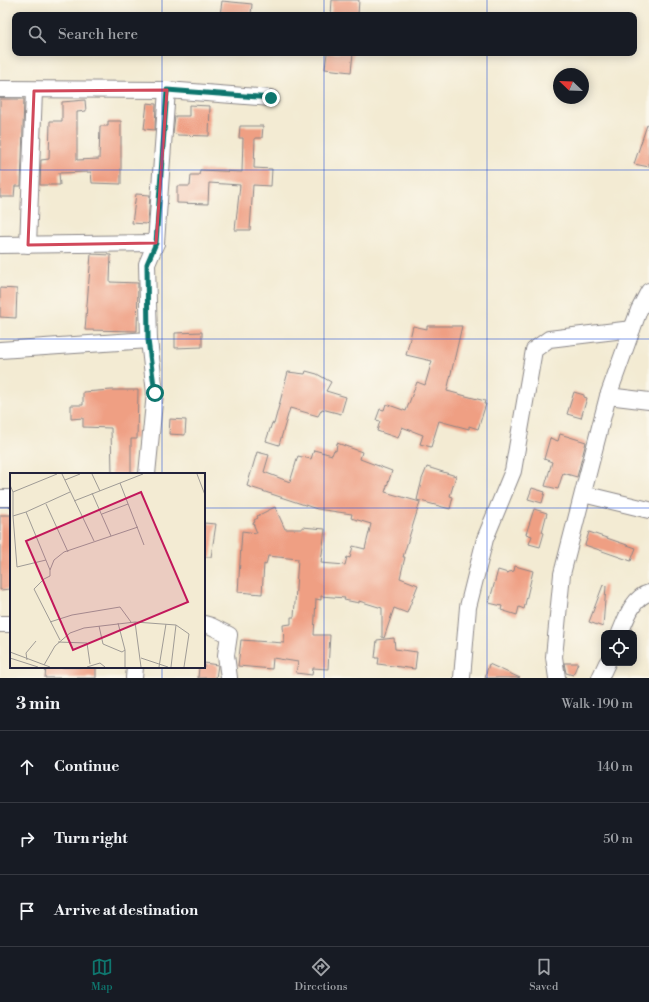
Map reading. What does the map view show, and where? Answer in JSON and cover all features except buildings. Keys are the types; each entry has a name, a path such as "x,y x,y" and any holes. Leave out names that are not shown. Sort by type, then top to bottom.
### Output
{"street":[{"path":"0,89 34,91 167,90 271,98"},
{"path":"147,473 150,458 155,393 148,340 147,264 156,243 167,90"},
{"path":"28,245 34,91"},
{"path":"0,245 156,243"},
{"path":"557,678 554,657 562,574 608,396 632,329 644,311 649,291"},
{"path":"462,678 468,608 485,539 513,471 534,350 549,339 632,329"},
{"path":"0,350 148,340"},
{"path":"608,396 649,401"},
{"path":"583,494 649,510"},
{"path":"621,630 629,612 636,602 640,597 649,593"},
{"path":"205,624 229,635 226,655 229,678"},
{"path":"600,678 606,666"},
{"path":"134,678 135,668"}],"highlighted area":[{"path":"167,90 156,243 28,245 34,91"}],"route":[{"path":"155,393 148,340 147,264 156,243 167,90 271,98"}]}
